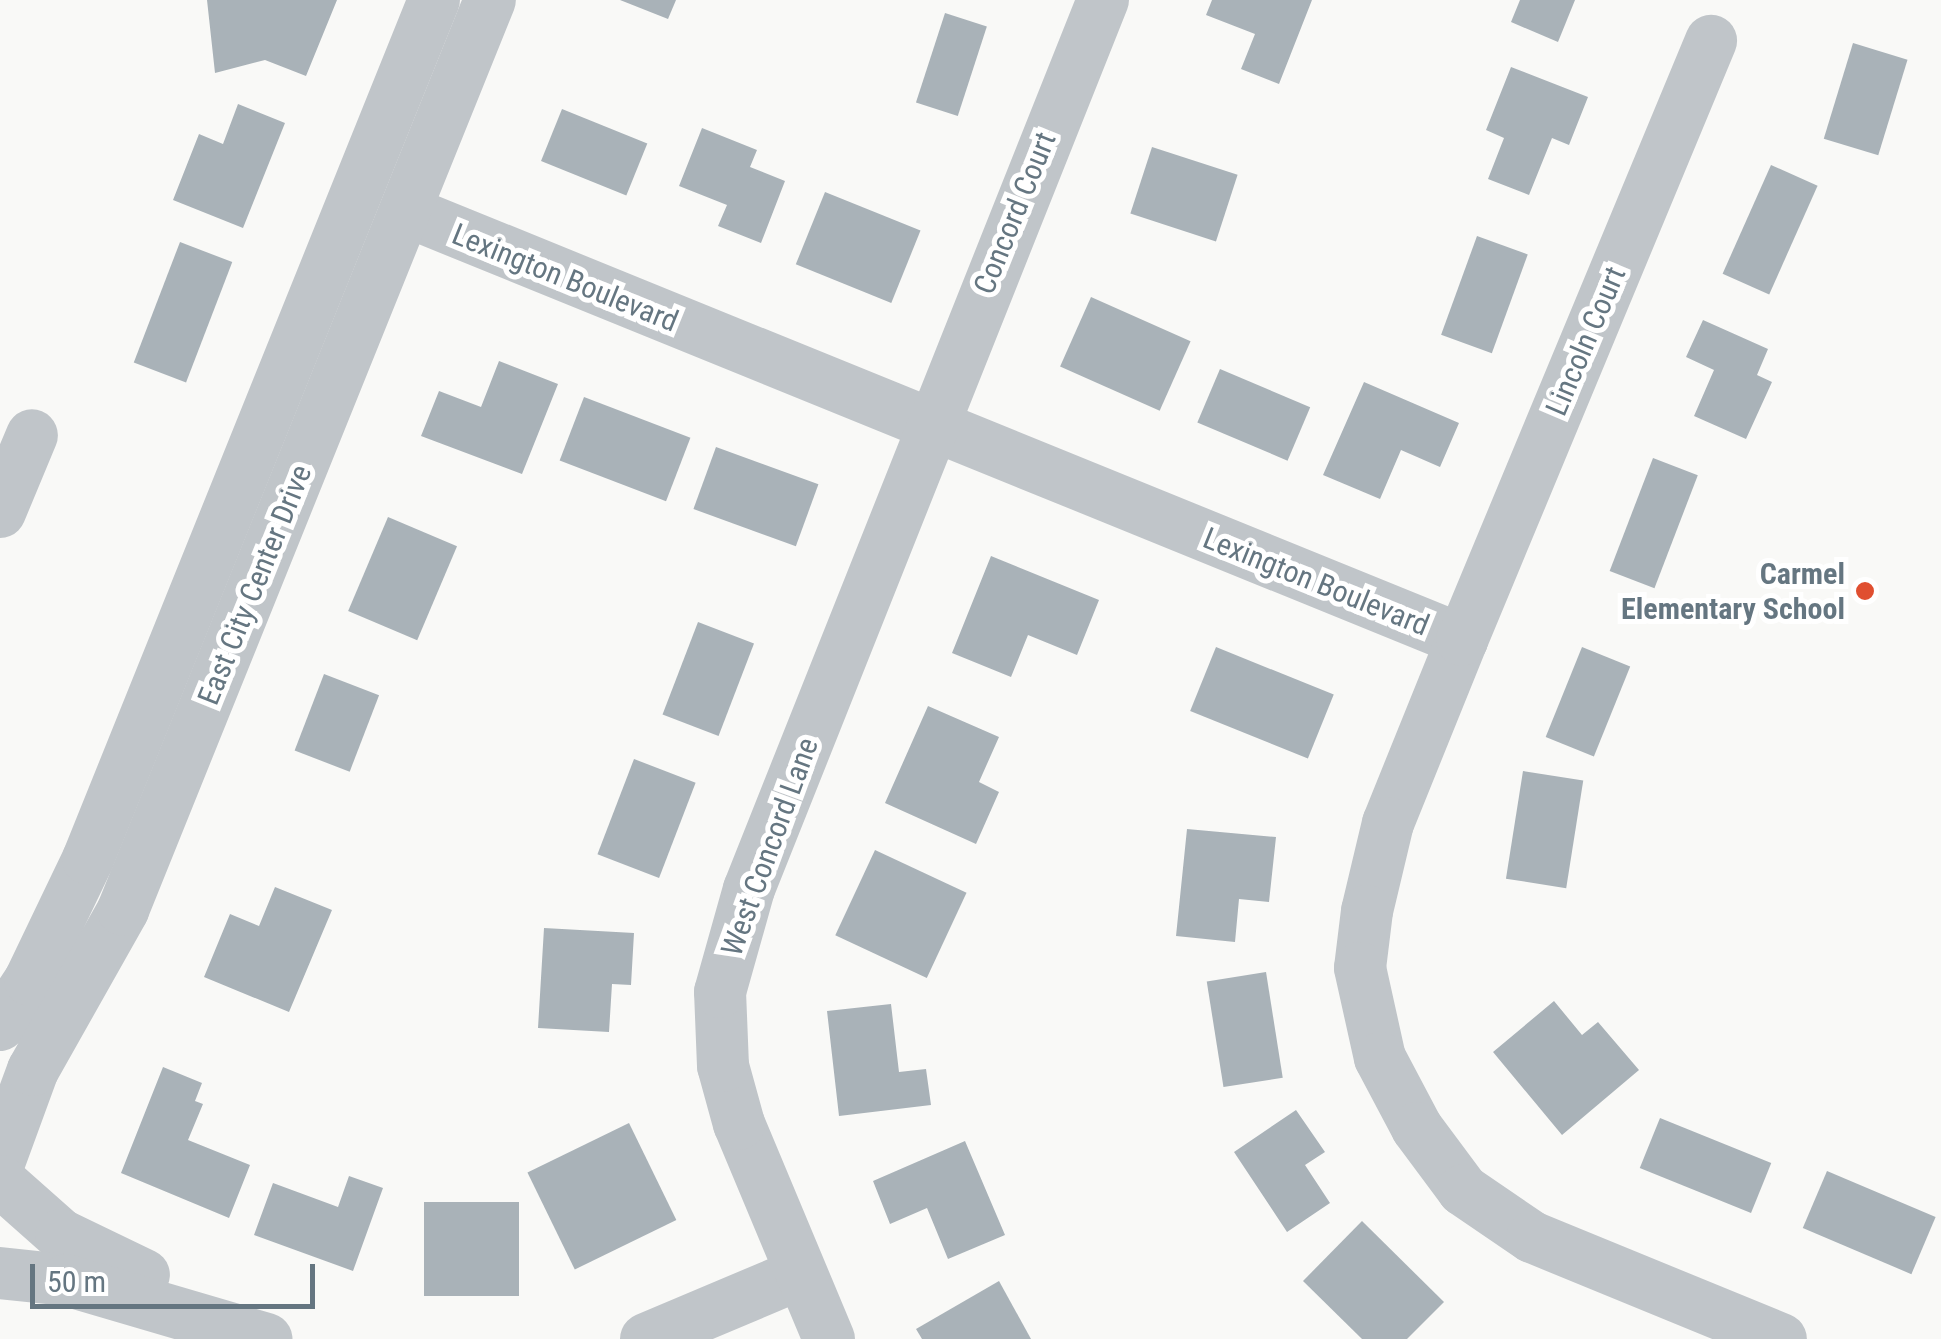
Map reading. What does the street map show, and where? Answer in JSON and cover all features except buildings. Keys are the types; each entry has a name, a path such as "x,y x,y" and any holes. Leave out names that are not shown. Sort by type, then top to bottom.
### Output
{"street":[{"name":"East City Center Drive","path":"0,1025 57,929 95,843 434,0"},
{"name":"East City Center Drive","path":"0,1160 34,1070 123,910 490,0"},
{"name":"Concord Court","path":"930,427 1102,0"},
{"name":"Lincoln Court","path":"1462,640 1710,42"},
{"name":"Lexington Boulevard","path":"406,211 1462,640 1388,823 1366,912 1360,968 1380,1058 1418,1128 1464,1190 1532,1237 1781,1339"},
{"name":"West Concord Lane","path":"829,1339 735,1110 723,1066 720,992 749,889 930,427"},
{"path":"0,512 32,435"},
{"path":"0,1184 0,1214"},
{"path":"0,1184 61,1235 247,1331"},
{"path":"0,1273 66,1280 247,1331"},
{"path":"646,1339 800,1274"}],"place":[{"name":"Carmel Elementary School","path":"1865,591"}]}
